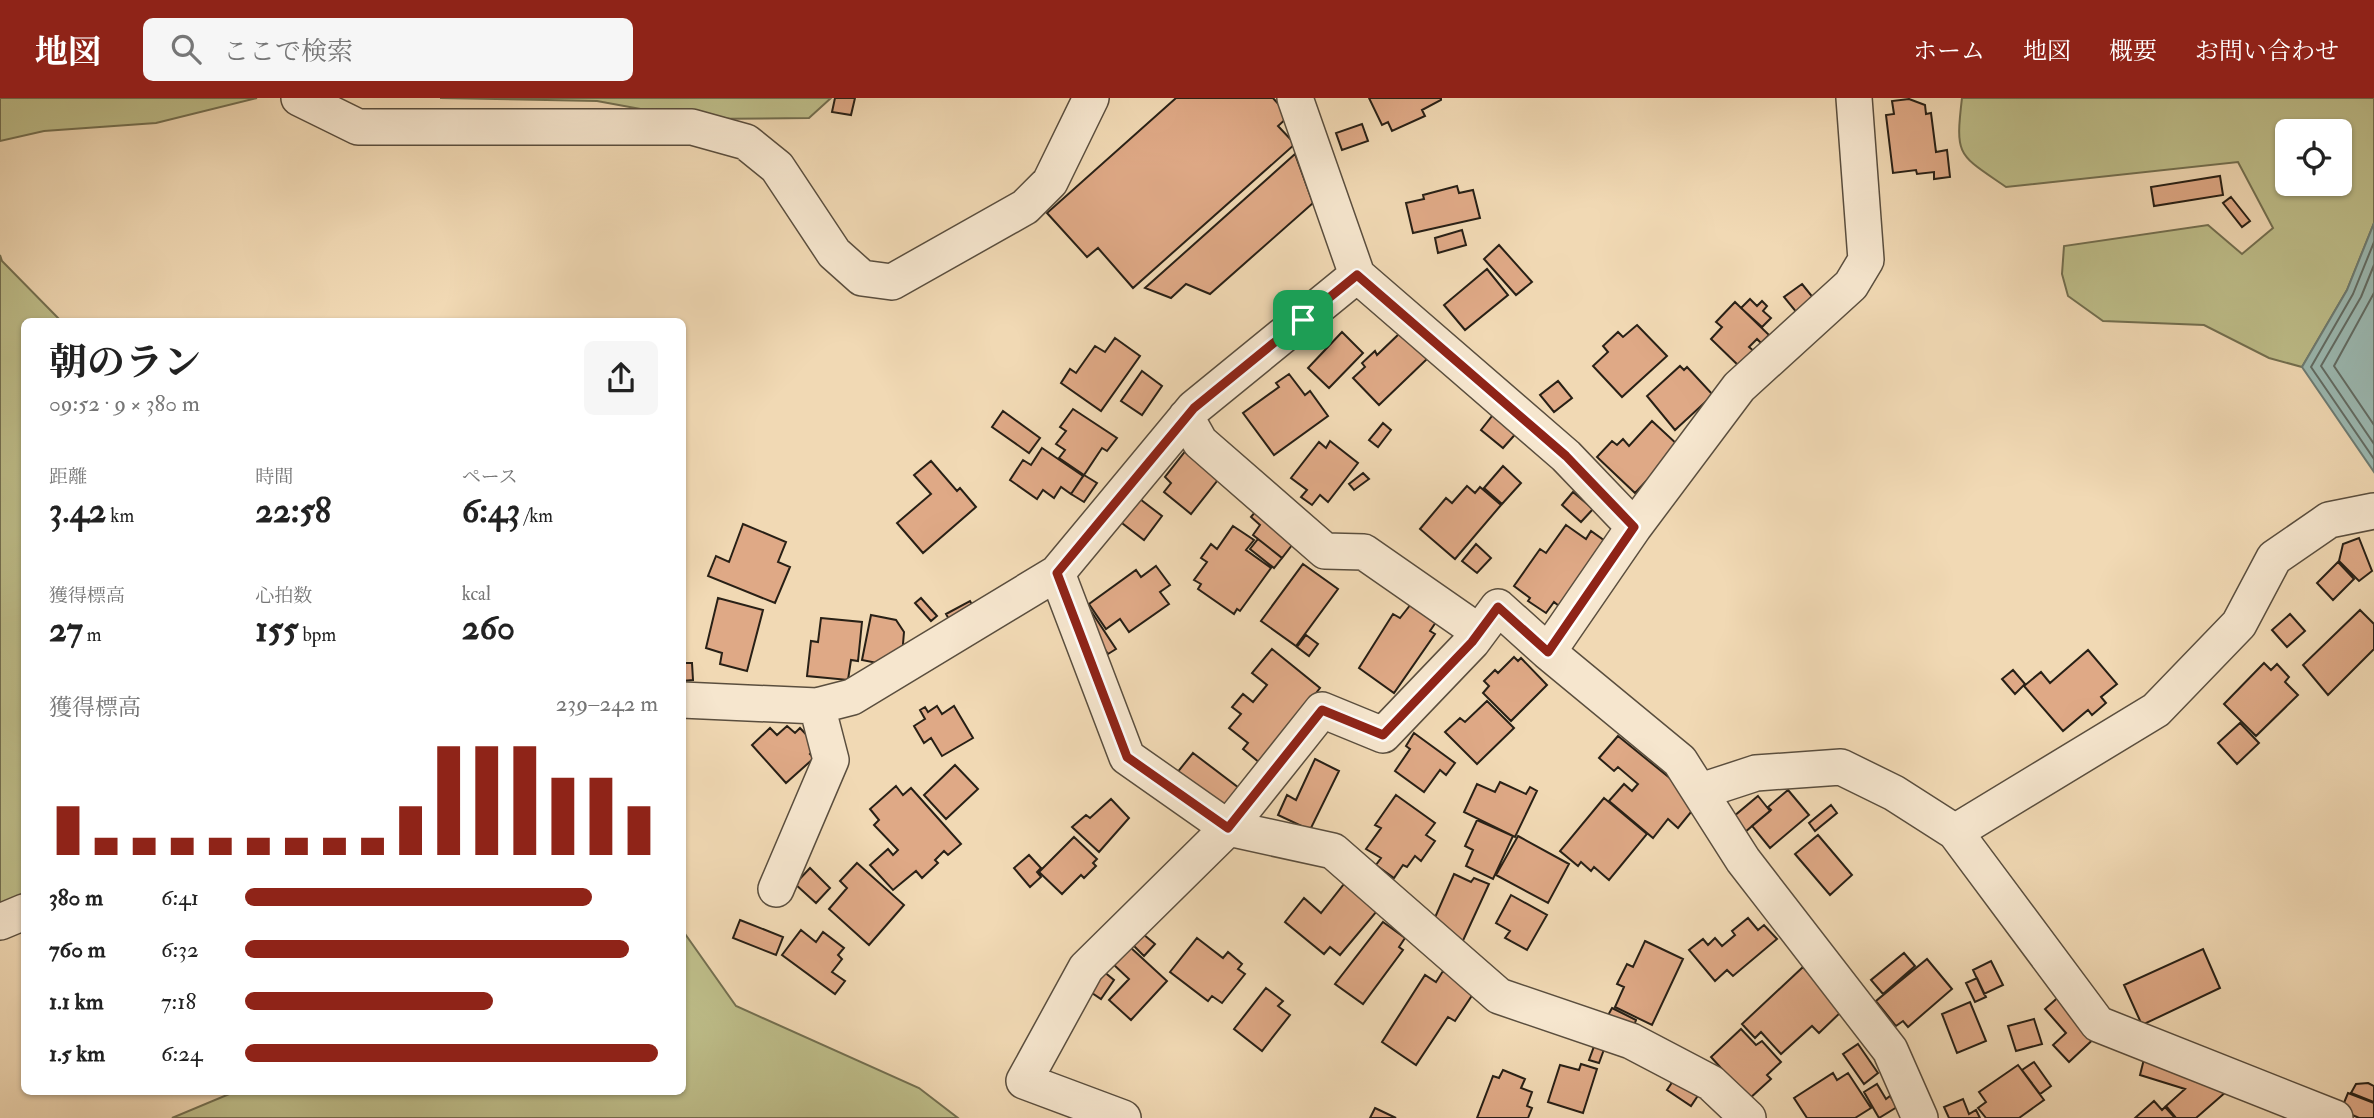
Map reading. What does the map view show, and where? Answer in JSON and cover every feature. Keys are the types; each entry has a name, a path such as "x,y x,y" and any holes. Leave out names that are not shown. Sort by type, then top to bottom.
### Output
{"street":[{"path":"299,98 358,127 692,127 746,142 777,167 834,253 862,278 892,282 1026,207 1050,182 1091,98"},
{"path":"1295,98 1357,275 1566,456 1634,527"},
{"path":"1548,652 1634,527 1739,387 1851,285 1866,260 1854,98"},
{"path":"686,700 817,706 852,696 1057,573 1194,408 1357,275"},
{"path":"1186,418 1200,442 1325,551 1364,552 1479,632"},
{"path":"1955,832 2156,710 2239,624 2274,558 2329,520 2374,511"},
{"path":"1057,573 1127,757 1228,828 1333,851 1499,996 1631,1041 1711,1083 1748,1118"},
{"path":"1123,1118 1024,1081 1086,968 1228,828 1322,710 1383,735 1479,632 1498,607 1680,761 1743,860 1890,1050 1920,1118"},
{"path":"776,889 831,760 817,706"},
{"path":"1701,791 1756,774 1841,767 1894,793 1955,832 2098,1024 2335,1118"},
{"path":"0,922 21,913"}],"green space":[{"path":"0,98 257,98 156,123 44,131 0,141"},
{"path":"440,98 831,98 809,118 695,119 597,101"},
{"path":"1962,98 2374,98 2374,223 2347,290 2302,367 2269,358 2204,325 2103,321 2068,296 2062,274 2064,246 2208,225 2242,254 2273,228 2238,162 2006,187 1969,160 1963,152 1959,132"},
{"path":"0,255 2,261 58,318 21,318 21,927 0,940"},
{"path":"686,935 736,1006 919,1088 958,1118 172,1118 227,1095 686,1095"}],"water":[{"path":"2374,223 2374,472 2302,367 2347,290"}],"building":[{"path":"835,98 855,98 851,115 832,112"},
{"path":"1176,98 1273,98 1289,116 1278,126 1295,144 1133,288 1098,248 1087,257 1047,213"},
{"path":"1369,98 1441,100 1422,110 1425,116 1392,131 1388,122 1382,125"},
{"path":"1909,99 1925,105 1926,114 1931,113 1936,152 1947,150 1950,177 1934,179 1934,172 1917,174 1916,170 1893,173 1886,115 1894,114 1892,101"},
{"path":"1362,124 1368,141 1342,150 1336,133"},
{"path":"1295,154 1313,203 1210,294 1186,284 1171,298 1145,288"},
{"path":"2220,176 2223,195 2154,206 2151,187"},
{"path":"1457,186 1459,193 1473,190 1480,218 1413,233 1406,203 1424,199 1423,195"},
{"path":"2231,197 2250,221 2242,227 2223,203"},
{"path":"1462,230 1466,245 1438,253 1435,238"},
{"path":"1499,245 1532,282 1516,295 1484,259"},
{"path":"1487,269 1508,295 1465,330 1444,305"},
{"path":"1802,284 1815,300 1797,313 1784,297"},
{"path":"1750,299 1757,306 1762,301 1767,306 1763,311 1771,318 1762,327 1741,308"},
{"path":"1735,302 1769,335 1761,343 1757,339 1749,347 1755,352 1740,367 1711,339 1722,327 1716,322"},
{"path":"1637,325 1667,356 1622,397 1593,366 1608,352 1603,346 1618,332 1623,337"},
{"path":"1342,332 1363,353 1329,388 1308,368"},
{"path":"1401,332 1427,359 1379,405 1353,378 1365,367 1362,363 1375,351 1377,355"},
{"path":"1115,338 1140,356 1101,411 1061,383 1070,369 1076,373 1095,346 1105,352"},
{"path":"1680,366 1684,370 1687,367 1713,395 1675,430 1647,396"},
{"path":"1142,371 1162,386 1142,415 1121,401"},
{"path":"1289,374 1305,395 1310,391 1328,416 1274,455 1243,413 1279,387 1276,383"},
{"path":"1558,381 1572,398 1554,412 1540,395"},
{"path":"1073,409 1117,438 1107,451 1102,448 1084,475 1059,458 1065,450 1056,444 1066,431 1060,427"},
{"path":"1003,411 1040,438 1029,453 992,427"},
{"path":"1496,411 1519,430 1503,448 1481,430"},
{"path":"1652,421 1679,446 1635,493 1597,457 1612,441 1617,445 1623,439 1629,446"},
{"path":"1383,423 1391,430 1378,447 1369,440"},
{"path":"1330,441 1358,463 1328,502 1320,495 1312,505 1301,497 1307,490 1291,478 1319,442 1326,448"},
{"path":"1042,448 1083,476 1071,494 1061,487 1054,498 1043,490 1037,499 1010,480 1023,460 1031,465"},
{"path":"1187,449 1221,476 1191,514 1164,492 1171,483 1165,477"},
{"path":"931,461 957,491 960,488 976,507 923,553 897,523 931,494 914,475"},
{"path":"1503,466 1521,483 1502,504 1484,488"},
{"path":"1363,473 1369,479 1354,490 1349,484"},
{"path":"1084,475 1097,483 1084,502 1071,494"},
{"path":"1467,486 1475,493 1480,487 1501,505 1455,559 1420,529 1446,498 1452,503"},
{"path":"1573,492 1593,509 1581,522 1562,505"},
{"path":"1136,496 1162,516 1144,540 1118,520"},
{"path":"1261,505 1299,536 1282,558 1253,535 1260,525 1251,517"},
{"path":"743,524 786,542 778,562 790,567 775,603 708,576 716,556 729,562"},
{"path":"1566,525 1586,539 1591,531 1605,541 1559,606 1554,602 1546,613 1528,601 1530,598 1514,586 1540,549 1546,553"},
{"path":"1233,526 1254,540 1246,550 1271,568 1240,611 1237,609 1234,614 1198,589 1201,584 1194,580 1207,562 1201,558 1211,544 1217,549"},
{"path":"2359,538 2372,571 2359,581 2339,561 2343,544"},
{"path":"1258,539 1282,558 1274,568 1250,549"},
{"path":"1476,544 1491,558 1477,573 1462,561"},
{"path":"2338,562 2354,579 2333,600 2317,583"},
{"path":"1303,564 1338,589 1296,646 1261,621"},
{"path":"1156,566 1170,585 1160,592 1169,604 1129,632 1120,619 1106,629 1089,604 1136,570 1141,577"},
{"path":"718,598 763,610 747,671 720,664 722,653 706,648"},
{"path":"921,598 937,616 931,621 915,603"},
{"path":"970,601 975,610 951,623 946,614"},
{"path":"1411,604 1436,622 1430,631 1435,634 1394,693 1359,668 1393,614 1400,618"},
{"path":"2360,610 2374,624 2374,649 2328,695 2303,665"},
{"path":"1091,611 1116,649 1108,654 1083,617"},
{"path":"2290,614 2305,631 2287,647 2272,630"},
{"path":"871,615 896,620 904,632 902,656 887,665 862,660"},
{"path":"821,618 862,622 858,661 851,660 848,680 807,676 811,641 818,642"},
{"path":"1306,635 1318,644 1309,656 1297,647"},
{"path":"1272,649 1320,688 1260,763 1243,749 1248,743 1229,728 1241,714 1232,707 1243,694 1253,702 1267,685 1252,673"},
{"path":"2088,650 2117,684 2101,697 2106,703 2092,715 2088,710 2063,731 2024,686 2041,672 2050,683"},
{"path":"1514,657 1518,661 1521,658 1547,685 1511,721 1483,693 1489,686 1484,681 1495,670 1498,673"},
{"path":"686,663 692,663 693,680 686,681"},
{"path":"2264,663 2271,670 2277,664 2289,677 2285,682 2298,695 2256,736 2224,704"},
{"path":"2013,670 2025,684 2015,694 2002,679"},
{"path":"1487,701 1514,728 1477,764 1445,732 1460,718 1465,722"},
{"path":"937,706 942,714 954,706 973,738 942,756 931,738 924,743 914,726 925,719 920,710 925,707 928,712"},
{"path":"2240,723 2259,743 2237,764 2218,743"},
{"path":"787,726 795,733 800,728 818,747 810,754 814,758 786,783 752,745 770,728 777,735"},
{"path":"1414,733 1455,763 1446,775 1440,770 1424,792 1395,771 1410,749 1406,746"},
{"path":"1618,736 1687,792 1696,806 1678,828 1668,819 1653,838 1609,801 1624,784 1632,791 1638,784 1618,767 1614,771 1599,758"},
{"path":"1193,753 1239,788 1222,809 1176,774"},
{"path":"1315,759 1339,771 1310,830 1278,815 1287,795 1296,800"},
{"path":"955,765 978,789 946,819 924,795"},
{"path":"1500,782 1526,794 1530,787 1537,791 1515,837 1464,812 1477,784 1495,792"},
{"path":"896,786 903,795 911,788 961,844 948,855 944,851 935,860 938,863 922,878 916,871 893,890 870,865 888,849 893,855 898,850 874,825 879,820 870,809"},
{"path":"1788,790 1809,815 1770,848 1752,826 1771,810 1768,807"},
{"path":"1396,795 1435,823 1426,835 1435,841 1421,861 1415,856 1407,867 1403,865 1394,878 1376,865 1381,858 1366,849 1381,828 1375,825"},
{"path":"1758,796 1770,811 1745,832 1733,817"},
{"path":"1604,798 1647,834 1609,880 1594,867 1591,871 1581,862 1578,866 1560,851"},
{"path":"1111,799 1129,818 1099,852 1072,827 1086,815 1090,818"},
{"path":"1831,805 1837,813 1815,831 1809,823"},
{"path":"1477,820 1513,836 1493,879 1466,866 1473,850 1465,846"},
{"path":"1818,835 1852,875 1830,895 1795,854"},
{"path":"1518,836 1569,864 1548,903 1496,875"},
{"path":"1074,837 1097,859 1093,863 1096,866 1084,878 1081,875 1062,894 1039,872"},
{"path":"1029,855 1041,868 1037,872 1041,877 1030,887 1014,868"},
{"path":"857,863 904,905 869,945 829,909 847,888 840,881"},
{"path":"810,868 830,888 816,903 795,884"},
{"path":"1454,874 1471,882 1474,878 1489,884 1460,947 1433,922"},
{"path":"1344,884 1377,911 1340,955 1330,947 1324,954 1285,922 1304,898 1321,913"},
{"path":"1511,895 1547,915 1527,950 1505,938 1510,931 1496,923"},
{"path":"1748,918 1758,930 1764,925 1777,939 1733,976 1727,970 1715,981 1689,950 1703,939 1708,945 1715,938 1722,946 1735,935 1732,931"},
{"path":"740,920 783,937 776,955 733,938"},
{"path":"1383,922 1405,938 1399,947 1403,950 1363,1004 1335,984"},
{"path":"801,930 816,942 823,932 844,948 838,955 842,959 832,972 845,981 835,994 782,955"},
{"path":"1143,934 1155,944 1144,956 1133,945"},
{"path":"1197,938 1223,958 1228,952 1242,964 1238,969 1245,974 1222,1003 1212,996 1208,1001 1170,972"},
{"path":"1645,941 1683,959 1652,1025 1615,1007 1624,987 1617,984 1627,964 1633,967"},
{"path":"1130,947 1167,981 1131,1020 1109,1000 1129,979 1113,964"},
{"path":"2203,949 2220,988 2142,1025 2124,985"},
{"path":"1904,953 1915,966 1883,994 1871,980"},
{"path":"1927,959 1952,989 1908,1027 1903,1021 1896,1026 1876,1001"},
{"path":"1991,961 2003,985 1984,994 1973,970"},
{"path":"1803,967 1843,1010 1819,1033 1812,1026 1781,1054 1761,1032 1755,1038 1742,1024"},
{"path":"1103,971 1114,980 1101,999 1089,991"},
{"path":"1443,971 1475,991 1455,1021 1448,1017 1416,1065 1382,1042 1425,975 1436,982"},
{"path":"1977,978 1986,997 1975,1002 1966,983"},
{"path":"1266,988 1283,1001 1278,1006 1290,1015 1262,1051 1234,1029"},
{"path":"2063,993 2100,1033 2069,1062 2053,1045 2066,1033 2045,1009"},
{"path":"1970,1002 1986,1041 1957,1053 1942,1014"},
{"path":"1612,1008 1636,1020 1632,1031 1606,1019"},
{"path":"2034,1019 2042,1044 2016,1051 2008,1026"},
{"path":"1741,1029 1756,1045 1762,1041 1781,1062 1767,1075 1771,1079 1749,1099 1711,1057"},
{"path":"1596,1041 1606,1044 1599,1063 1589,1060"},
{"path":"1858,1044 1878,1073 1864,1084 1843,1054"},
{"path":"2146,1051 2227,1091 2196,1118 2176,1118 2166,1106 2185,1089 2140,1075"},
{"path":"2034,1062 2051,1086 2040,1094 2022,1070"},
{"path":"1581,1064 1597,1069 1583,1113 1548,1102 1560,1065 1579,1070"},
{"path":"2018,1065 2044,1100 2019,1118 1986,1118 1978,1108 1986,1102 1979,1092"},
{"path":"1503,1070 1525,1079 1521,1088 1532,1092 1527,1106 1532,1108 1528,1118 1477,1118 1493,1076 1499,1078"},
{"path":"1833,1073 1837,1080 1848,1073 1871,1108 1855,1118 1807,1118 1794,1098"},
{"path":"1677,1075 1701,1091 1691,1106 1667,1090"},
{"path":"2368,1083 2374,1086 2374,1102 2351,1093 2356,1084"},
{"path":"1877,1084 1886,1099 1890,1096 1897,1107 1879,1118 1864,1092"},
{"path":"2348,1093 2374,1103 2374,1118 2359,1118 2341,1110"},
{"path":"1963,1099 1969,1114 1976,1110 1980,1118 1949,1118 1944,1107"},
{"path":"2154,1101 2162,1110 2165,1107 2175,1118 2135,1118"},
{"path":"1375,1108 1396,1118 1370,1118"}],"route":[{"path":"1357,275 1566,456 1634,527 1548,652 1498,607 1472,642 1383,735 1322,710 1228,828 1127,757 1057,573 1194,408 1303,320 1357,275"}]}
